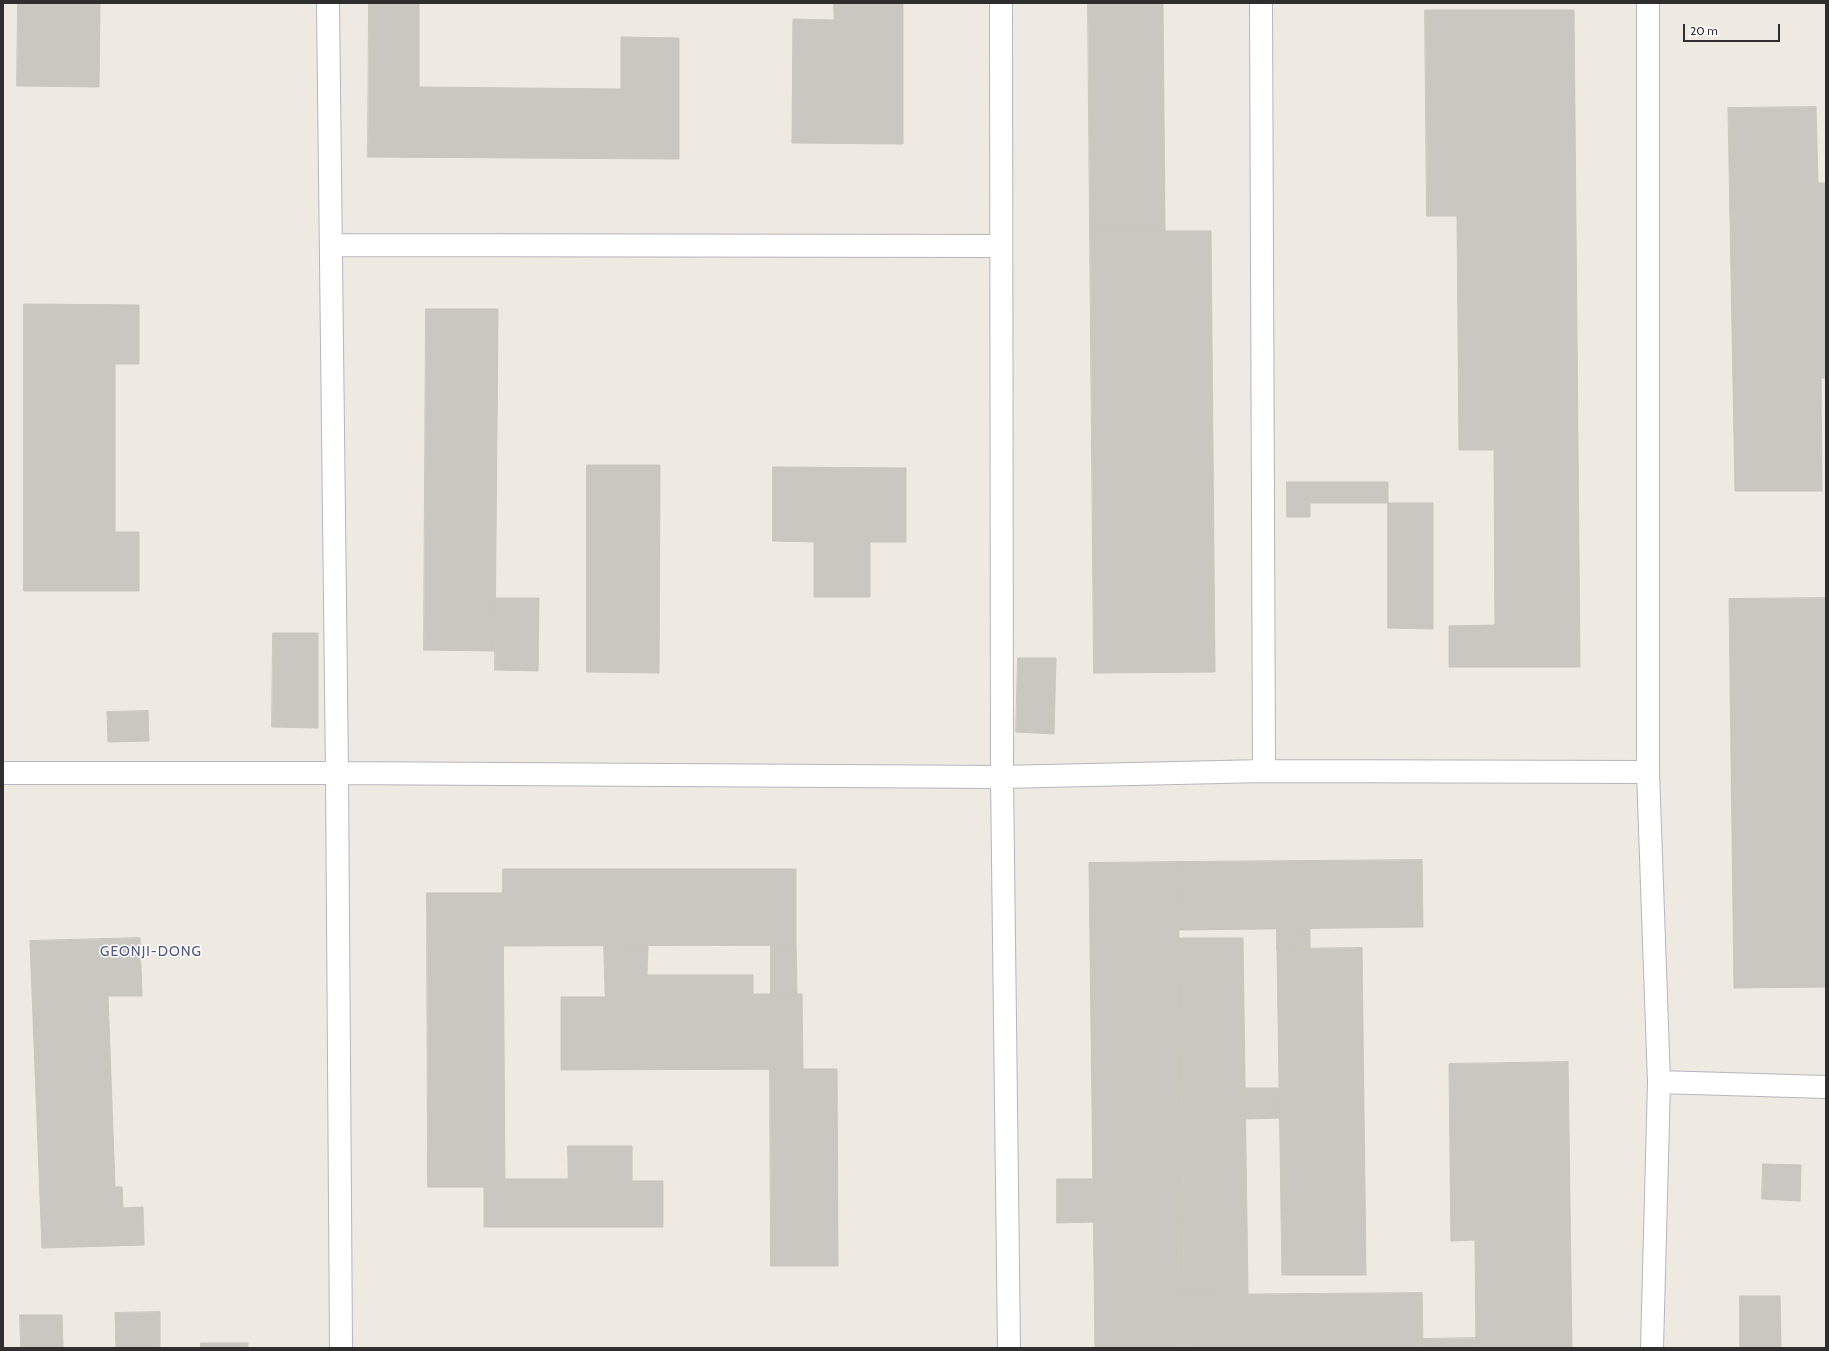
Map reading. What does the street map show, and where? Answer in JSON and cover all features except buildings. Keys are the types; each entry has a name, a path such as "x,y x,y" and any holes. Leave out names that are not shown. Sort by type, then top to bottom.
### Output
{"street":[{"path":"328,3 337,773 341,1348"},
{"path":"1001,3 1002,777 1009,1348"},
{"path":"1261,3 1264,771"},
{"path":"1648,3 1648,772 1659,1082 1652,1348"},
{"path":"331,245 1001,246"},
{"path":"3,773 337,773 1002,777 1264,771 1648,772"},
{"path":"1659,1082 1826,1087"}],"district":[{"name":"GEONJI-DONG","path":"151,952"}]}
